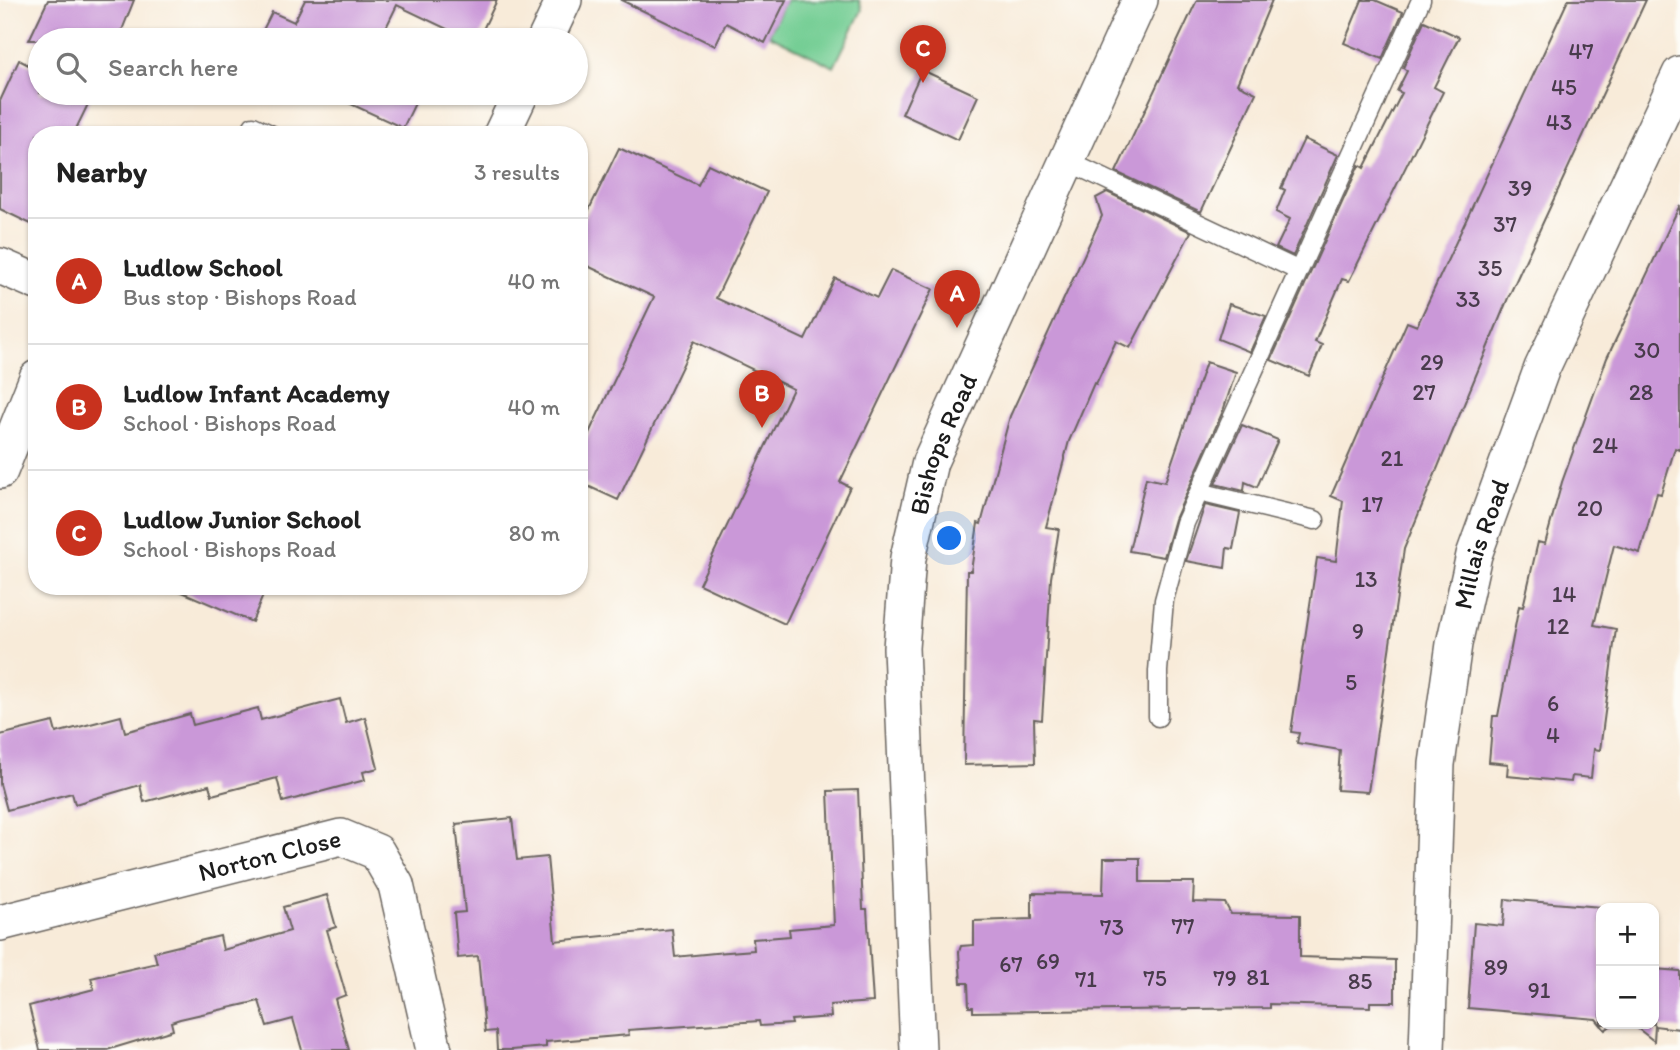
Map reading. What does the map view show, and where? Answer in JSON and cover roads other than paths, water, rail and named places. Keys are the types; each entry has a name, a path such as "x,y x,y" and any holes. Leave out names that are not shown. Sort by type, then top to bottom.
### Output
{"street":[{"path":"551,28 564,0"},
{"name":"Bishops Road","path":"918,1050 901,648 908,558 930,462 1140,0"},
{"name":"Millais Road","path":"1427,1050 1437,764 1454,644 1474,555 1542,368 1680,74"},
{"path":"505,126 515,105"},
{"path":"0,266 28,278"},
{"path":"0,471 28,401"},
{"name":"Norton Close","path":"0,923 341,838 377,852 396,885 434,1050"}],"lane":[{"path":"1158,717 1158,671 1164,600 1185,523 1421,0"},
{"path":"1067,161 1297,270"},
{"path":"1199,492 1315,520"}],"place":[{"name":"Ludlow Junior School","path":"923,83"},
{"name":"Ludlow School","path":"957,328"},
{"name":"Ludlow Infant Academy","path":"762,428"}]}
